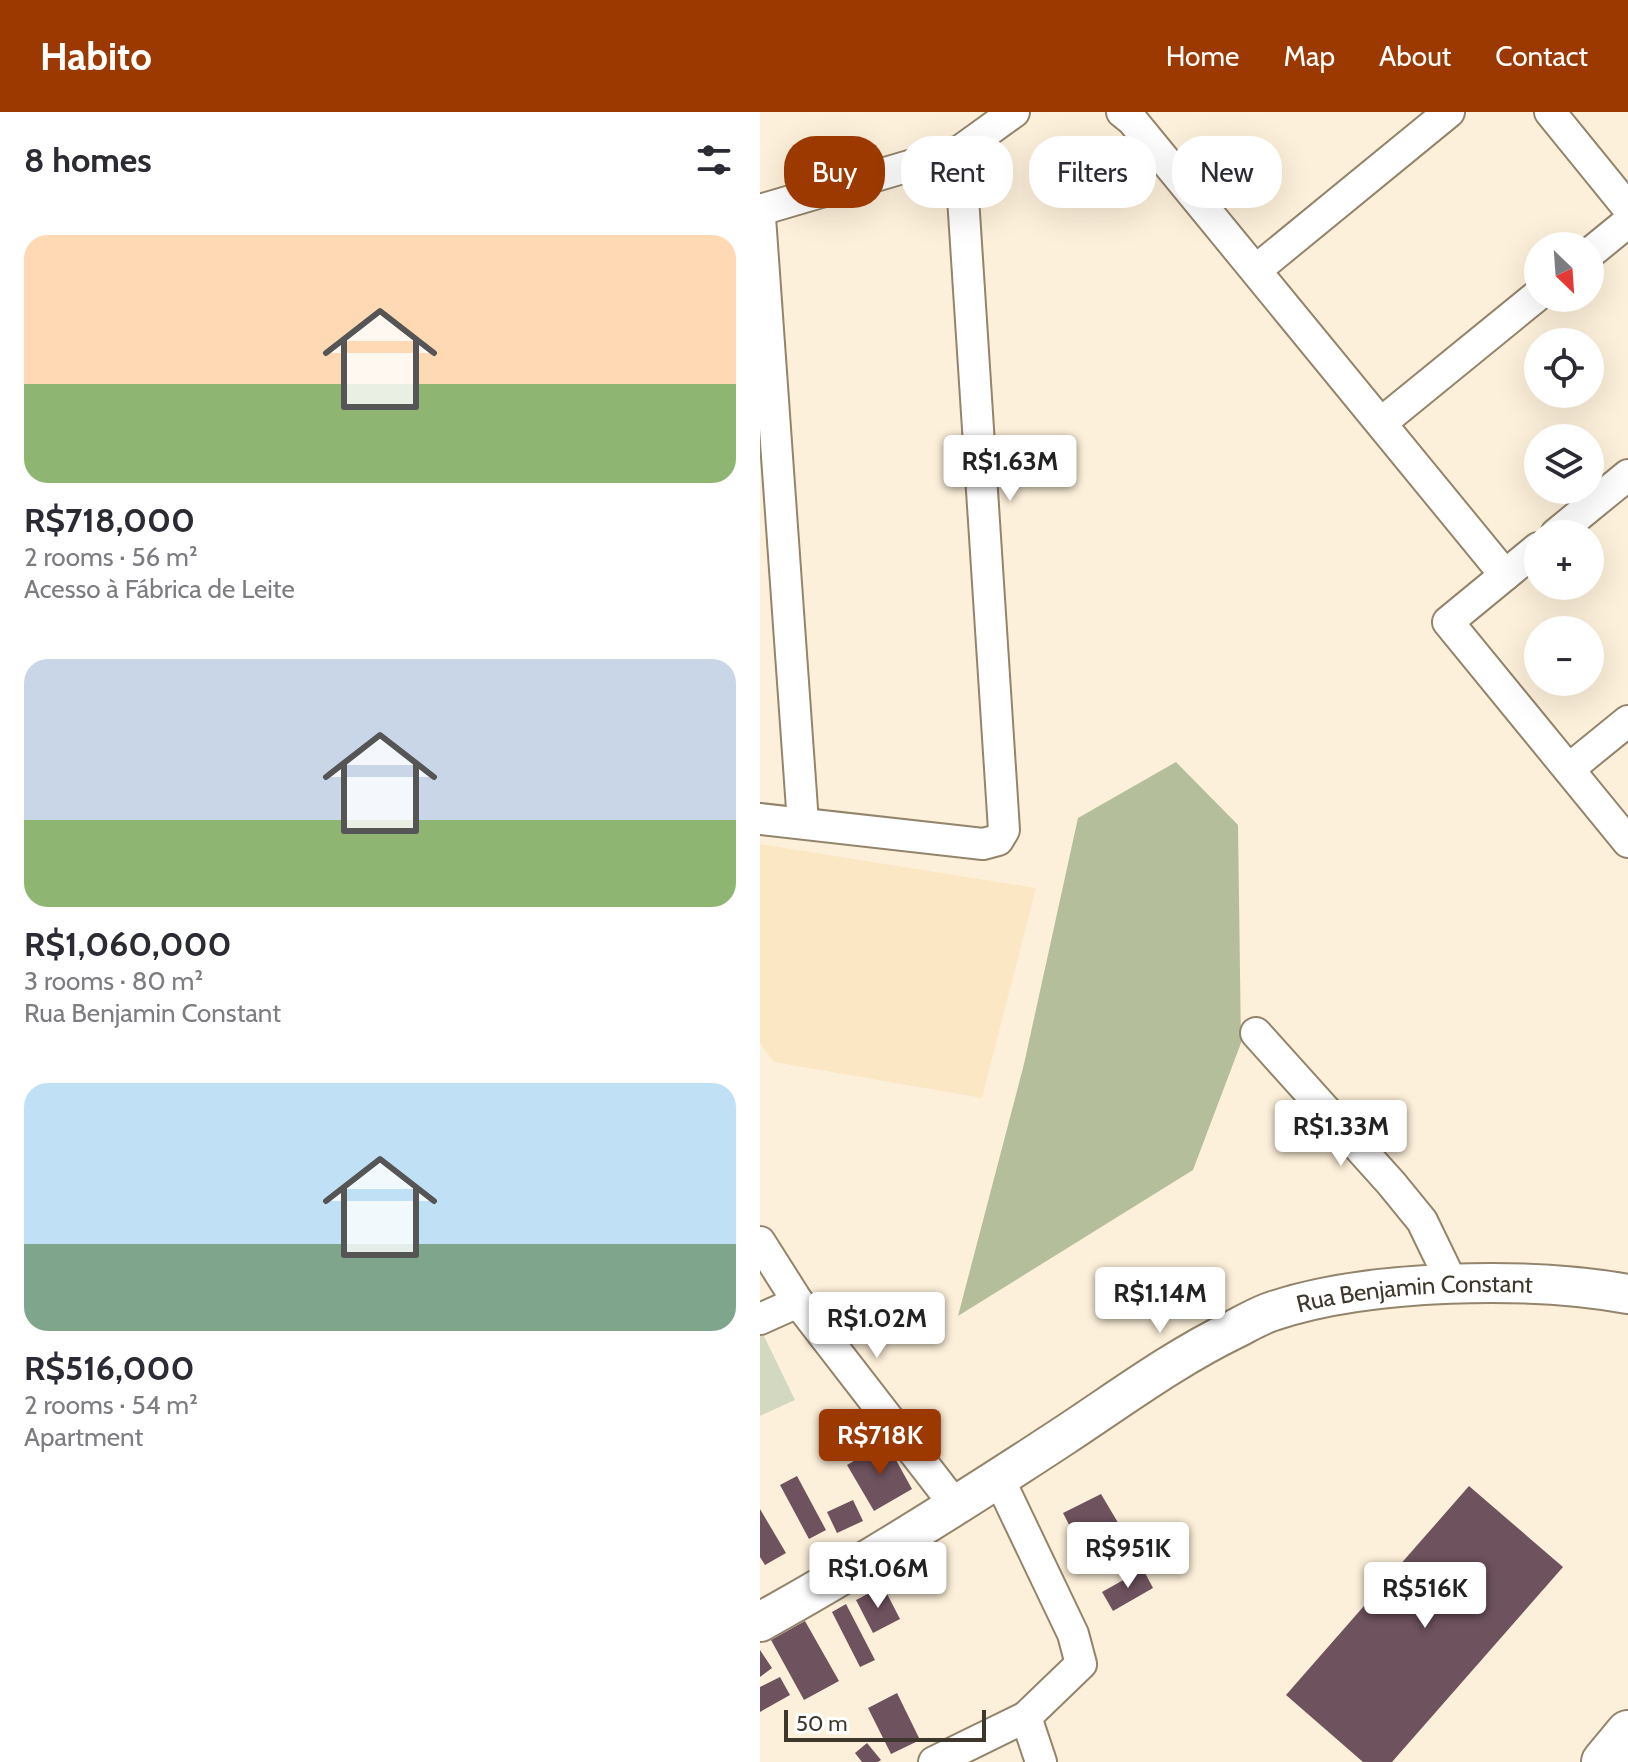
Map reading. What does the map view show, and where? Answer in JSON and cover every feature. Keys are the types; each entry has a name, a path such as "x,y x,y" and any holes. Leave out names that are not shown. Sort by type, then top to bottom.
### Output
{"main road":[{"path":"1604,1762 1628,1733"}],"street":[{"path":"981,136 1014,112"},
{"path":"1256,270 1449,112"},
{"path":"1550,112 1628,208"},
{"path":"1132,115 1505,575"},
{"path":"760,210 901,168"},
{"path":"760,819 983,844 998,840 1004,830 964,208"},
{"path":"760,217 803,823"},
{"path":"1604,242 1628,222"},
{"path":"1381,423 1524,306"},
{"path":"1573,520 1628,475"},
{"path":"1524,559 1448,622 1628,842"},
{"path":"1569,769 1628,721"},
{"path":"1256,1033 1422,1221 1453,1285"},
{"path":"760,1242 798,1302 955,1505"},
{"name":"Rua Benjamin Constant","path":"760,1622 827,1585 999,1479 1200,1346 1272,1311 1348,1293 1453,1285 1588,1287 1628,1294"},
{"path":"760,1319 798,1302"},
{"path":"934,1762 1026,1717 1081,1664 1073,1634 999,1479"},
{"path":"1026,1717 1041,1762"}],"shaded area":[{"path":"760,844 1036,888 982,1098 774,1062 760,1043"}],"green space":[{"path":"1176,762 1238,825 1241,1043 1193,1170 958,1316 1024,1064 1078,818"},
{"path":"760,1328 795,1400 760,1416"}],"building":[{"path":"886,1442 912,1489 874,1511 847,1465"},
{"path":"797,1476 826,1530 809,1539 780,1485"},
{"path":"1469,1486 1563,1567 1392,1762 1363,1762 1286,1695"},
{"path":"1101,1494 1120,1526 1111,1531 1117,1542 1086,1558 1063,1513"},
{"path":"853,1500 863,1521 837,1533 827,1512"},
{"path":"760,1509 786,1553 765,1565 760,1557"},
{"path":"1143,1569 1153,1588 1113,1611 1102,1592"},
{"path":"883,1586 900,1619 873,1633 856,1600"},
{"path":"846,1604 875,1660 860,1667 832,1612"},
{"path":"805,1621 839,1681 804,1700 771,1640"},
{"path":"760,1650 772,1668 760,1677"},
{"path":"780,1677 790,1695 760,1712 760,1687"},
{"path":"897,1693 920,1740 891,1754 868,1708"},
{"path":"867,1743 881,1760 862,1762 855,1753"}]}
